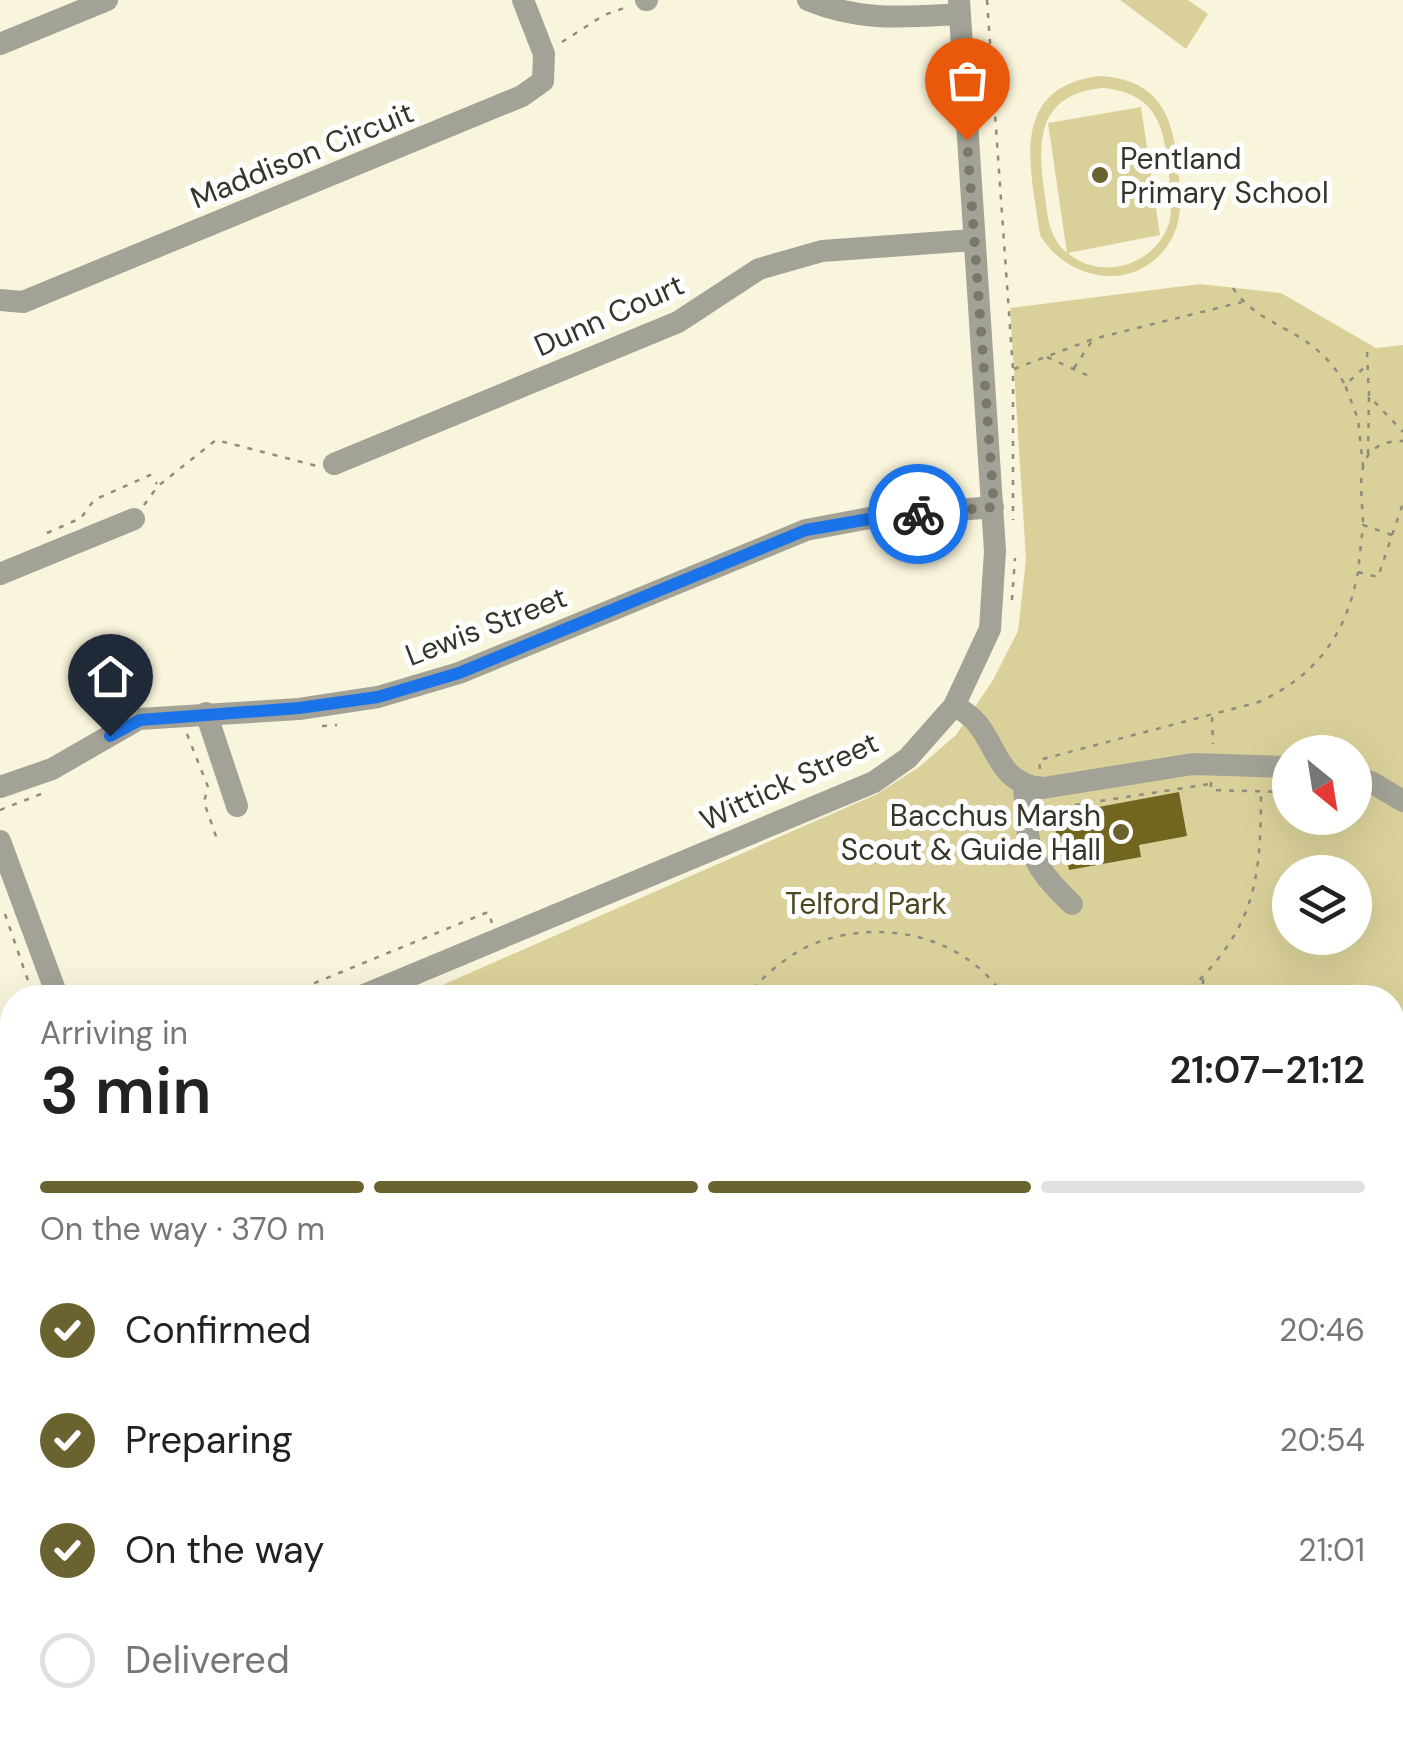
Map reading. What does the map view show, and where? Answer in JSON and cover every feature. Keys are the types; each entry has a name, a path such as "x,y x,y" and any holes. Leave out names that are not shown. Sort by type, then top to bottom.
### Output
{"street":[{"path":"0,44 107,0"},
{"path":"523,0 542,48"},
{"path":"808,0 836,11 876,18 960,7"},
{"name":"Wittick Street","path":"388,985 874,782 908,758 954,706 990,629 995,551 960,7"},
{"name":"Maddison Circuit","path":"0,300 23,302 522,96 543,81 542,48"},
{"name":"Dunn Court","path":"334,464 678,322 759,269 822,252 973,240"},
{"name":"Lewis Street","path":"0,787 52,769 140,720 210,724 378,697 459,673 806,530 875,518 994,507"},
{"path":"0,574 134,519"},
{"path":"954,706 976,720 1006,771 1038,794 1194,764 1272,767"},
{"path":"210,724 237,806"},
{"path":"1372,783 1403,801"},
{"path":"1038,794 1034,861 1044,877 1072,904"},
{"path":"0,841 53,985"}],"path":[{"path":"542,48 566,41 604,15 646,0"},
{"path":"1233,288 1242,302 1328,358 1358,420 1363,467"},
{"path":"1013,370 1093,339 1242,302"},
{"path":"1074,369 1093,339"},
{"path":"1061,814 1049,816 1038,794 1039,760 1259,702 1289,688 1331,647 1358,572 1363,526 1358,488 1368,456 1367,352"},
{"path":"1046,357 1091,377"},
{"path":"1344,385 1366,366"},
{"path":"1369,396 1403,432"},
{"path":"134,519 158,486 216,440 315,466 334,464"},
{"path":"1368,456 1385,444 1403,440"},
{"path":"32,539 81,518 94,500 150,475 158,486"},
{"path":"1358,572 1378,577 1403,503"},
{"path":"1363,526 1392,535"},
{"path":"210,724 186,733 208,787 204,802 218,842"},
{"path":"319,726 337,725"},
{"path":"1038,794 1211,784"},
{"path":"1195,985 1232,941 1254,893 1259,867 1260,791"},
{"path":"0,810 48,792"},
{"path":"310,985 488,912 499,938"},
{"path":"6,915 30,985"},
{"path":"757,985 774,967 812,944 894,931 943,945 986,974 994,985"},
{"path":"1203,977 1203,985"}],"green space":[{"path":"1120,0 1188,0 1208,14 1186,49"},
{"path":"1099,76 1138,85 1162,107 1174,139 1180,201 1175,231 1159,256 1125,275 1106,276 1069,264 1040,235 1032,184 1032,136 1038,114 1050,97 1070,84","holes":["1103,88 1121,91 1147,106 1161,129 1170,217 1162,238 1140,259 1126,265 1096,266 1068,253 1160,235 1141,107 1048,123 1067,253 1056,241 1049,220 1042,176 1042,140 1046,124 1053,111 1065,100"]},
{"name":"Telford Park","path":"1200,284 1281,293 1376,348 1403,345 1403,985 443,985 877,794 919,767 956,735 993,680 1018,631 1026,559 1010,308"}],"building":[{"name":"Bacchus Marsh Scout & Guide Hall","path":"1179,792 1187,836 1139,845 1141,857 1069,870 1066,854 1060,856 1055,828 1063,826 1061,814"}],"way so far":[{"path":"918,514 994,507 967,140"}],"place":[{"name":"Pentland Primary School","path":"1100,175"},
{"name":"Bacchus Marsh Scout & Guide Hall","path":"1121,832"}],"route":[{"path":"110,736 140,720 299,708 378,697 459,673 806,530 918,514"}]}
